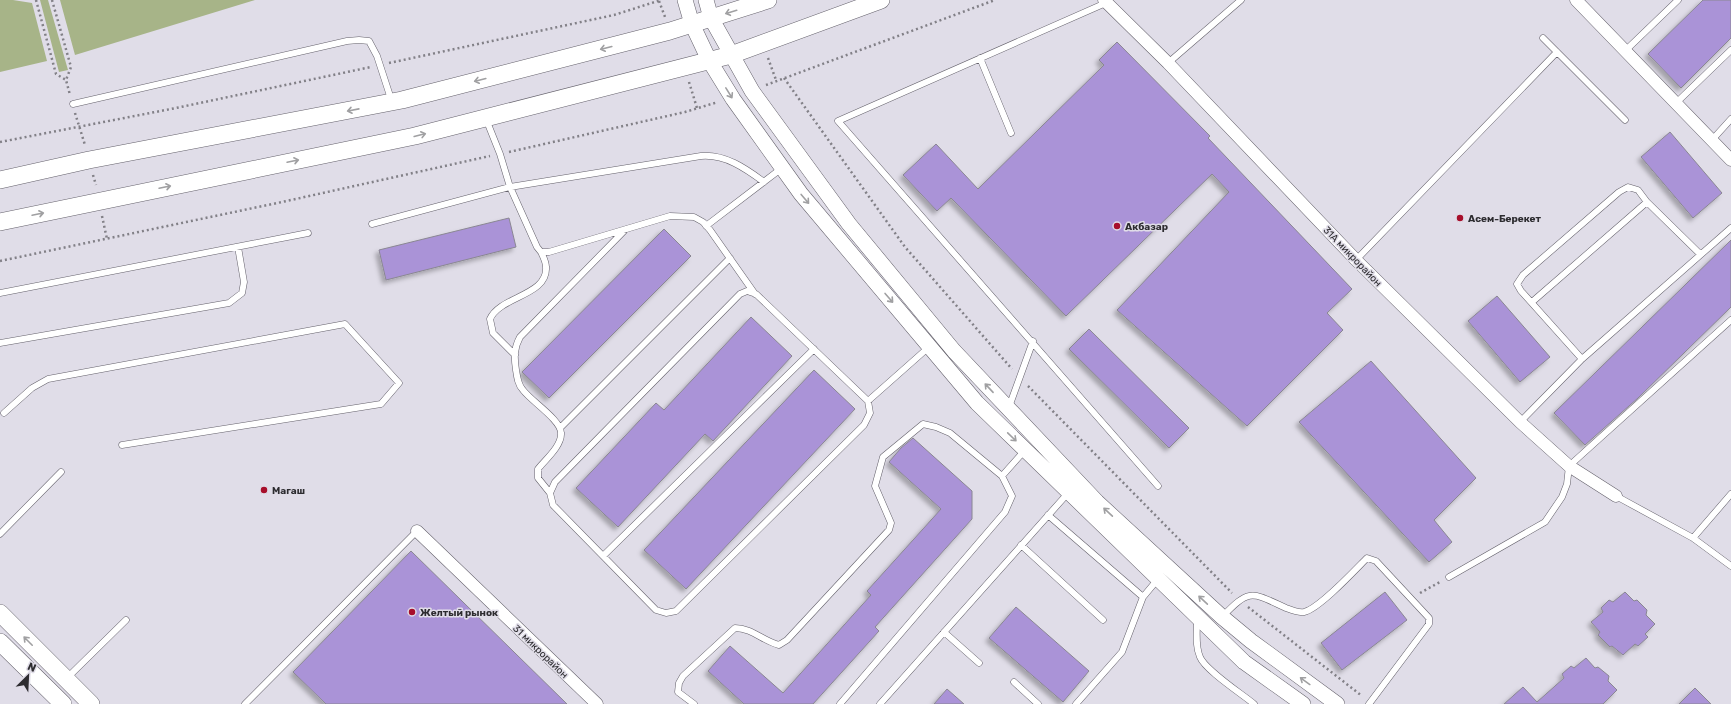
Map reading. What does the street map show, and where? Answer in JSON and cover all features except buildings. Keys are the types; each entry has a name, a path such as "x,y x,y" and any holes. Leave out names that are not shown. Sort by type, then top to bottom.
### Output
{"main road":[{"path":"0,180 90,160 392,102 692,24 768,0"},
{"path":"0,222 415,136 731,55 881,0"},
{"path":"0,614 91,704"},
{"path":"0,642 63,704"}],"street":[{"path":"685,0 692,24 709,60 733,98 782,168 806,200 930,346 977,404 1244,662 1303,704"},
{"path":"706,0 711,18 752,90 849,224 954,351 1097,502 1222,617 1251,641 1337,704"},
{"path":"1576,0 1731,160"},
{"name":"31А микрорайон","path":"1107,1 1356,260 1520,422 1569,466 1616,496"},
{"name":"31 микрорайон","path":"417,531 597,704"}],"lane":[{"path":"1168,63 1242,0"},
{"path":"1625,51 1678,0"},
{"path":"1107,1 838,121 1033,341 1158,486"},
{"path":"1543,38 1625,120"},
{"path":"73,104 347,41 359,40 369,41 377,56 392,102"},
{"path":"1676,103 1731,50"},
{"path":"1356,260 1557,52"},
{"path":"980,58 1011,133"},
{"path":"485,118 500,154 510,187 537,247 541,252 546,266 545,274 541,282 533,289 495,309 490,319 493,333 515,355"},
{"path":"1712,140 1731,119"},
{"path":"372,224 510,187 711,155 734,162 764,182"},
{"path":"706,226 782,168"},
{"path":"1582,359 1521,291 1517,284 1523,275 1619,192 1628,187 1638,190 1647,202 1700,254"},
{"path":"1532,302 1647,202"},
{"path":"541,252 549,252 670,216 694,217 706,226 756,294 868,401 870,413 864,425 676,611 666,612 656,610 553,505 550,493 538,478 538,469 559,442 561,434 560,428 522,389 518,379 515,347 520,337 624,230"},
{"path":"1520,422 1582,359 1731,228"},
{"path":"0,293 308,233"},
{"path":"0,343 229,303 242,293 244,282 238,247"},
{"path":"560,428 730,258"},
{"path":"550,493 555,482 740,294 747,291 756,294"},
{"path":"1449,577 1545,522 1562,497 1567,484 1569,466 1731,320"},
{"path":"4,413 32,388 48,379 345,324 400,383 381,404 122,445"},
{"path":"1009,409 1033,341"},
{"path":"868,401 930,346"},
{"path":"603,556 814,349"},
{"path":"694,704 678,692 679,683 683,676 735,628 743,628 755,633 771,643 779,645 787,640 889,530 891,522 875,486 877,474 883,458 923,424 936,427 950,433 1002,476 1012,496 1005,512 840,704"},
{"path":"1002,476 1025,450"},
{"path":"0,534 61,472"},
{"path":"880,704 1069,492"},
{"path":"1693,538 1731,494"},
{"path":"1616,496 1693,538 1731,566"},
{"path":"1048,515 1142,597"},
{"path":"245,704 417,531"},
{"path":"1021,545 1103,620"},
{"path":"1222,617 1239,599 1247,595 1259,596 1293,611 1303,612 1316,606 1367,558 1376,561 1429,618 1429,624 1370,703"},
{"path":"1076,704 1122,652 1142,597 1158,579"},
{"path":"1197,616 1197,649 1200,659 1212,671 1254,704"},
{"path":"66,679 126,620"},
{"path":"944,632 980,663"},
{"path":"1014,682 1038,704"}],"path":[{"path":"36,0 56,74 66,80"},
{"path":"52,0 71,67 66,80 78,126 90,160"},
{"path":"0,142 176,108 614,15 661,0"},
{"path":"784,78 905,247 1020,378 1239,599 1370,703"},
{"path":"1412,600 1424,590 1449,577"}],"green space":[{"path":"0,0 13,0 32,3 47,61 0,72"},
{"path":"40,0 48,0 68,70 59,72"},
{"path":"60,0 255,0 75,55"}],"place":[{"name":"Асем-Берекет","path":"1460,218"},
{"name":"Акбазар","path":"1117,226"},
{"name":"Магаш","path":"264,490"},
{"name":"Желтый рынок","path":"412,612"}]}
